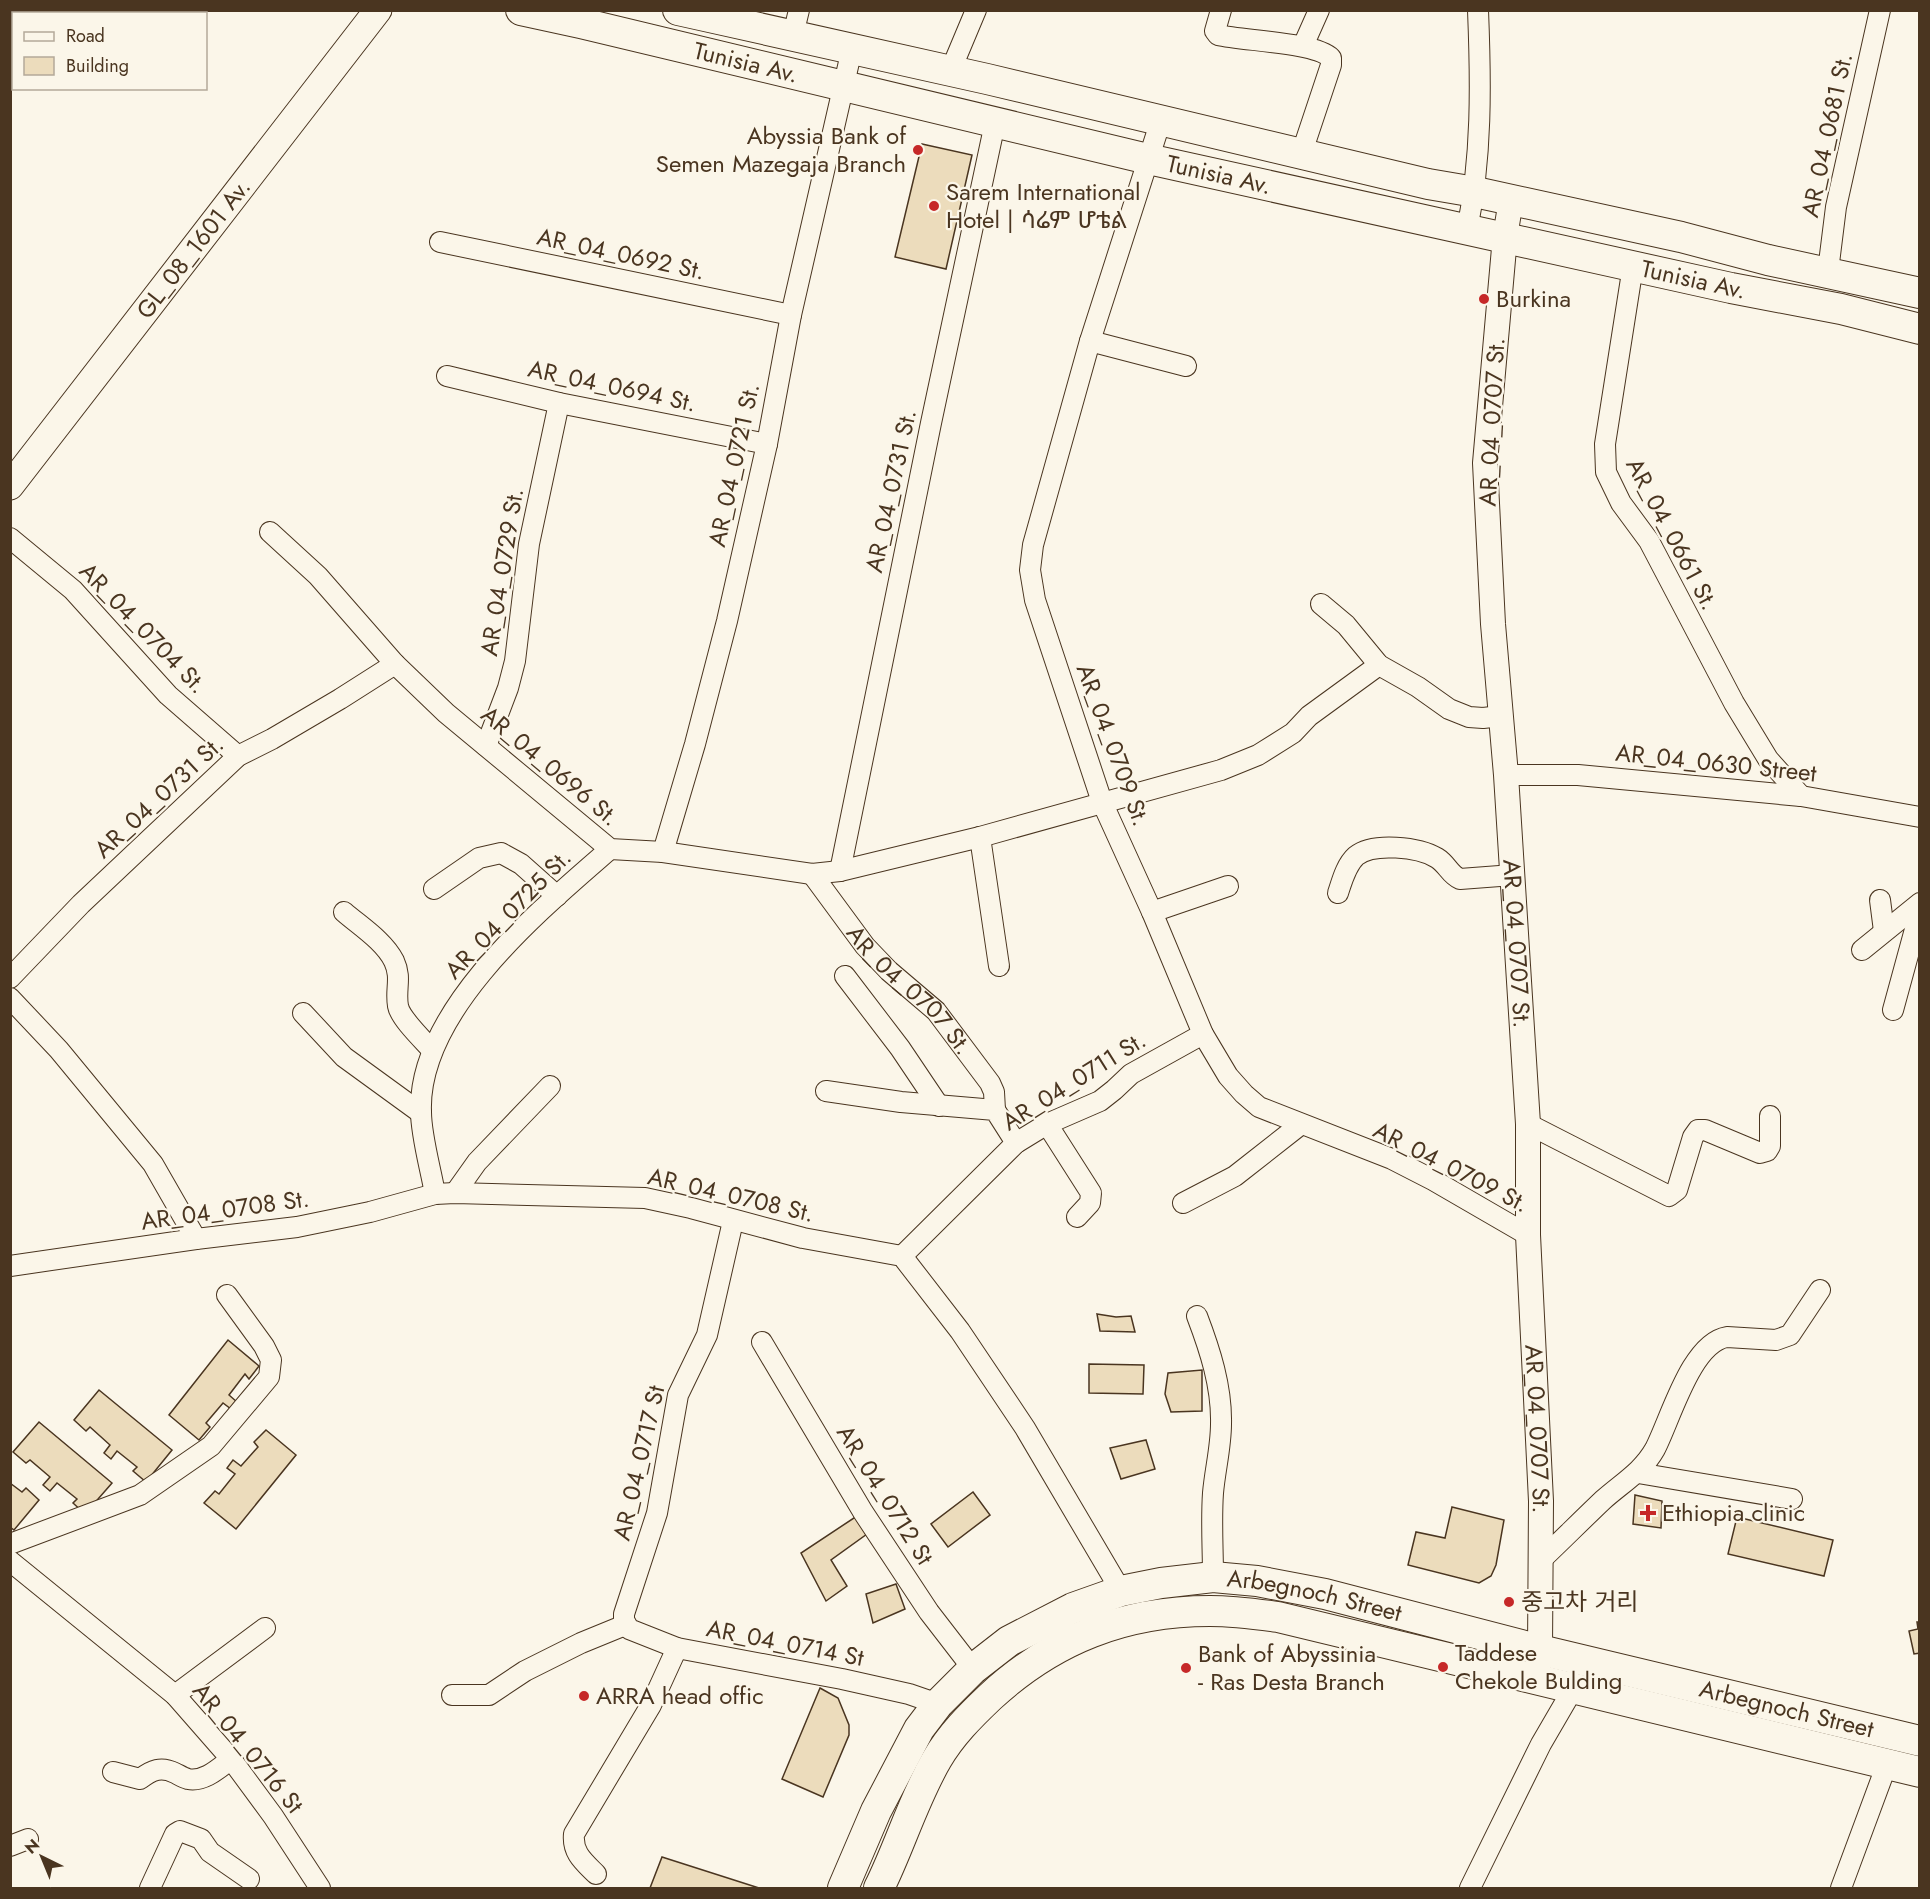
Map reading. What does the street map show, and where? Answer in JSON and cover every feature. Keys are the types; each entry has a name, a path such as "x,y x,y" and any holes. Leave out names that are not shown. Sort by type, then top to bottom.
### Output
{"main road":[{"name":"GL_08_1601 Av.","path":"10,486 378,10"},
{"name":"Tunisia Av.","path":"521,10 1148,159 1633,267 1841,309 1920,329"},
{"name":"Tunisia Av.","path":"678,10 796,23 852,49 1161,120 1301,155 1681,237 1768,260 1828,271 1920,293"},
{"name":"Arbegnoch Street","path":"843,1888 876,1811 919,1729 938,1704 973,1668 1009,1641 1042,1622 1121,1590 1161,1583 1213,1577 1257,1581 1325,1594 1538,1664 1920,1741"},
{"name":"Arbegnoch Street","path":"879,1888 927,1778 938,1757 965,1720 1017,1674 1068,1641 1095,1631 1158,1614 1210,1611 1278,1617 1466,1663 1538,1664 1573,1689 1920,1772"}],"street":[{"path":"950,72 976,10"},
{"path":"1221,10 1215,31 1218,35 1303,46 1326,52 1331,58 1301,155"},
{"path":"1303,46 1319,10"},
{"path":"1467,230 1475,192 1481,86 1478,10"},
{"name":"AR_04_0681 St.","path":"1828,271 1836,207 1880,10"},
{"name":"AR_04_0721 St.","path":"663,852 695,744 724,632 767,444 790,315 852,49"},
{"name":"AR_04_0709 St.","path":"1161,120 1090,341 1033,545 1030,570 1035,600 1102,802 1152,912 1203,1034 1228,1076 1259,1107 1300,1125 1392,1159 1528,1235"},
{"name":"AR_04_0731 St.","path":"840,871 995,123"},
{"name":"AR_04_0707 St.","path":"1511,200 1505,237 1485,463 1492,602 1513,875 1528,1124 1528,1235 1541,1501 1538,1664"},
{"name":"AR_04_0692 St.","path":"440,242 790,315"},
{"name":"AR_04_0661 St.","path":"1633,267 1605,444 1606,472 1621,503 1649,541 1734,703 1768,759 1802,796"},
{"path":"1090,341 1186,366"},
{"name":"AR_04_0694 St.","path":"447,376 559,403 767,444"},
{"name":"AR_04_0729 St.","path":"486,746 508,688 515,662 529,544 559,403"},
{"name":"AR_04_0696 St.","path":"270,532 318,576 395,664 446,713 610,849 663,852 812,874 840,871 980,837 1221,770 1258,755 1293,733 1309,716 1379,665"},
{"name":"AR_04_0704 St.","path":"10,538 73,590 168,695 238,756"},
{"path":"1321,604 1346,625 1379,665 1418,687 1449,710 1468,717 1501,716"},
{"name":"AR_04_0731 St.","path":"10,978 81,904 238,756 272,739 395,664"},
{"name":"AR_04_0630 Street","path":"1506,775 1578,775 1802,796 1920,817"},
{"path":"980,837 999,966"},
{"name":"AR_04_0725 St.","path":"445,1194 420,1113 423,1086 432,1050 457,1003 494,959 557,896 610,849"},
{"path":"1338,893 1352,862 1367,850 1419,850 1436,858 1447,866 1453,876 1460,879 1513,875"},
{"path":"434,889 479,858 501,853 521,864 557,896"},
{"name":"AR_04_0707 St.","path":"812,874 865,946 889,971 936,1011 947,1024 990,1083 994,1092 995,1110"},
{"path":"1152,912 1228,886"},
{"path":"1881,900 1884,931"},
{"path":"1862,950 1920,903"},
{"path":"1893,1010 1920,911"},
{"path":"344,912 379,942 393,958 399,974 398,1007 402,1016 432,1050"},
{"path":"845,976 900,1048 939,1106"},
{"path":"10,998 59,1050 153,1164 196,1239"},
{"path":"303,1013 344,1057 420,1113"},
{"name":"AR_04_0711 St.","path":"902,1256 1016,1143 1047,1124 1100,1101 1131,1074 1203,1034"},
{"path":"445,1194 550,1086"},
{"path":"826,1091 871,1099 995,1110 1016,1143"},
{"path":"1528,1124 1669,1196 1677,1191 1693,1137 1698,1130 1705,1130 1760,1153 1767,1152 1770,1146 1770,1116"},
{"path":"1047,1124 1090,1193 1090,1203 1077,1217"},
{"path":"1183,1203 1235,1176 1300,1125"},
{"name":"AR_04_0708 St.","path":"10,1266 297,1227 445,1194 645,1198 803,1238 902,1256"},
{"name":"AR_04_0717 St","path":"625,1619 657,1513 678,1395 707,1335 733,1221"},
{"path":"902,1256 960,1330 1025,1428 1121,1590"},
{"path":"1540,1561 1605,1499 1638,1473 1653,1452 1703,1350 1720,1338 1776,1340 1790,1335 1820,1290"},
{"path":"10,1544 140,1495 211,1446 269,1377 271,1360 264,1346 227,1295"},
{"path":"1197,1316 1214,1368 1221,1423 1213,1495 1213,1577"},
{"name":"AR_04_0712 St","path":"762,1342 863,1512 929,1612 973,1668"},
{"path":"1638,1473 1792,1498"},
{"name":"AR_04_0716 St","path":"10,1561 175,1695 231,1759 273,1816 320,1888"},
{"path":"452,1695 489,1695 525,1671 625,1619"},
{"name":"AR_04_0714 St","path":"625,1619 629,1629 677,1648 842,1679 909,1694 938,1704"},
{"path":"175,1695 265,1628"},
{"path":"597,1874 578,1855 574,1848 574,1834 651,1705 677,1648"},
{"path":"1470,1888 1541,1744 1573,1689"},
{"path":"113,1772 140,1779 152,1770 168,1769 188,1779 198,1779 207,1776 231,1759"},
{"path":"1841,1888 1887,1764"},
{"path":"150,1888 175,1834 180,1831 201,1839 210,1851 249,1879"}],"building":[{"name":"Sarem International Hotel | ሳሬም ሆቴል","path":"922,144 972,155 946,269 895,257"},
{"path":"1097,1314 1116,1317 1131,1316 1135,1332 1100,1331"},
{"path":"228,1340 259,1366 249,1379 245,1374 229,1395 237,1402 231,1409 223,1403 206,1423 210,1427 199,1440 169,1415"},
{"path":"1089,1364 1144,1365 1143,1394 1089,1393"},
{"path":"1202,1370 1202,1411 1171,1412 1165,1394 1168,1373"},
{"path":"99,1390 172,1450 146,1482 133,1471 137,1467 117,1451 111,1459 104,1453 110,1445 90,1427 86,1431 74,1420"},
{"path":"39,1422 112,1483 85,1514 73,1503 77,1499 57,1483 50,1491 43,1485 50,1477 30,1460 26,1463 13,1452"},
{"path":"266,1430 296,1455 236,1529 204,1503 215,1491 219,1494 235,1474 227,1468 233,1460 241,1466 258,1447 254,1442"},
{"path":"1146,1440 1155,1469 1121,1479 1110,1448"},
{"path":"10,1483 22,1492 26,1488 39,1500 14,1530 10,1527"},
{"path":"973,1492 990,1515 948,1547 931,1524"},
{"name":"Ethiopia clinic","path":"1635,1495 1662,1501 1661,1528 1633,1524"},
{"path":"1452,1507 1504,1520 1496,1565 1491,1576 1479,1583 1408,1565 1416,1532 1445,1538"},
{"path":"860,1514 867,1534 831,1560 847,1586 826,1601 801,1553"},
{"path":"1737,1517 1833,1540 1824,1576 1728,1554"},
{"path":"896,1584 905,1609 873,1623 866,1594"},
{"path":"1917,1622 1920,1622 1920,1653 1914,1654 1909,1631 1918,1629"},
{"path":"820,1688 838,1698 849,1725 849,1735 823,1797 782,1779"},
{"path":"662,1857 759,1888 650,1888"}],"place":[{"name":"Abyssia Bank of Semen Mazegaja Branch","path":"918,150"},
{"name":"Sarem International Hotel | ሳሬም ሆቴል","path":"934,206"},
{"name":"Burkina","path":"1484,299"},
{"name":"Ethiopia clinic","path":"1648,1513"},
{"name":"중고차 거리","path":"1509,1602"},
{"name":"Taddese Chekole Bulding","path":"1443,1667"},
{"name":"Bank of Abyssinia - Ras Desta Branch","path":"1186,1668"},
{"name":"ARRA head offic","path":"584,1696"}]}
